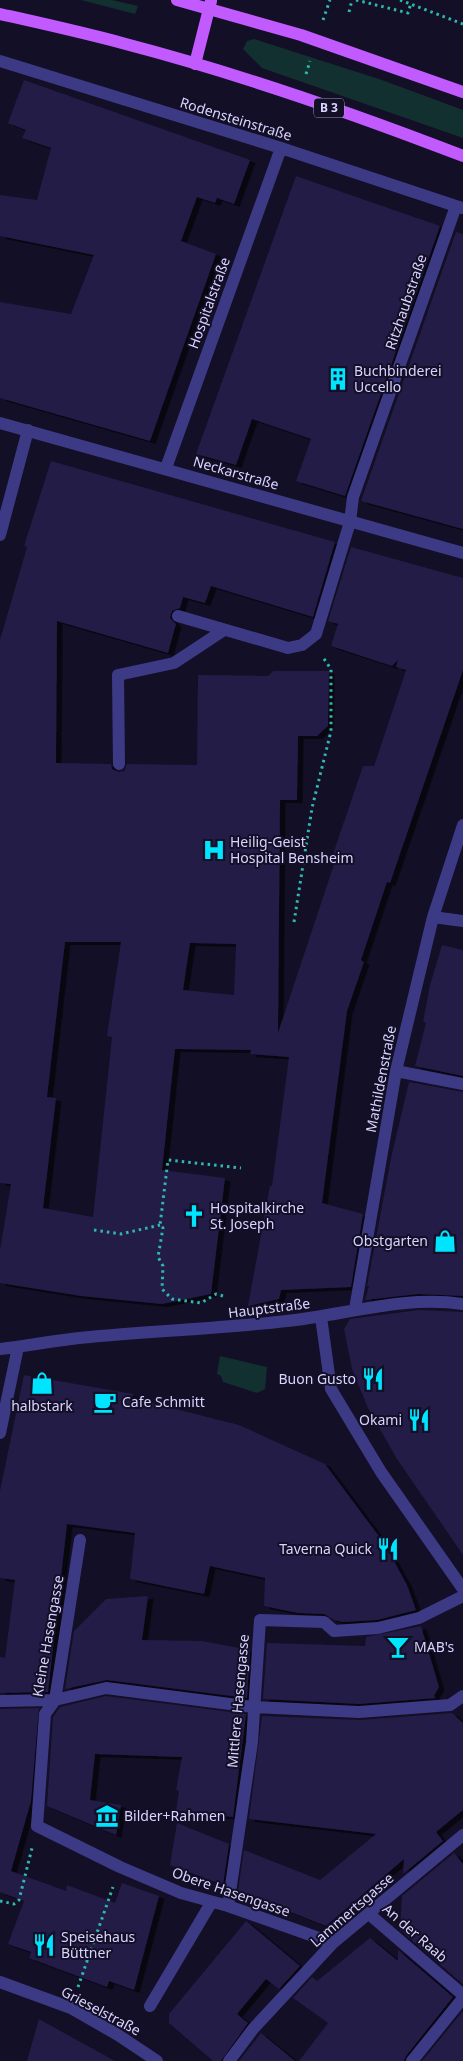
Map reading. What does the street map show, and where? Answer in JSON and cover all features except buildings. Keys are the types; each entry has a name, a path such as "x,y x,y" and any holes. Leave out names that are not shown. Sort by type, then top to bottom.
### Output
{"main road":[{"path":"177,0 210,4 463,92"},
{"path":"195,64 210,4"},
{"name":"B 3","path":"0,14 121,43 195,64 334,110 463,156"}],"street":[{"name":"Rodensteinstraße","path":"0,60 281,148 459,207"},
{"name":"Hospitalstraße","path":"166,468 281,148"},
{"name":"Ritzhaubstraße","path":"311,639 319,629 350,522 353,497 459,207"},
{"name":"Neckarstraße","path":"0,423 166,468 463,553"},
{"path":"0,535 28,430"},
{"path":"178,616 288,648 302,645 311,639"},
{"path":"119,764 118,675 174,664 224,630"},
{"name":"Mathildenstraße","path":"355,1309 396,1071 433,916 463,825"},
{"path":"433,916 463,921"},
{"path":"396,1071 463,1084"},
{"path":"320,1317 355,1309 442,1301 463,1304"},
{"name":"Hauptstraße","path":"0,1349 78,1338 218,1329 320,1317 331,1389 381,1472 458,1568 463,1589"},
{"path":"0,1432 18,1347"},
{"name":"Kleine Hasengasse","path":"37,1826 45,1714 55,1700 80,1540"},
{"name":"Mittlere Hasengasse","path":"228,1906 252,1742 260,1620 324,1622 334,1631 378,1628 419,1618 463,1596"},
{"path":"0,1701 55,1700 106,1688 253,1707 359,1712 450,1705 463,1696"},
{"name":"Obere Hasengasse","path":"37,1826 120,1867 211,1903 228,1906 333,1943"},
{"name":"Lammertsgasse","path":"229,2061 253,2029 333,1943 463,1835"},
{"path":"150,2006 211,1903"},
{"name":"An der Raab","path":"369,1914 463,1996"},
{"name":"Grieselstraße","path":"0,1982 71,2008 158,2061"},
{"path":"412,2061 463,1996"}],"path":[{"path":"349,12 352,0"},
{"path":"356,0 408,13 411,3"},
{"path":"400,0 463,24"},
{"path":"294,922 312,808 331,730 331,669 311,639"},
{"path":"223,1296 216,1294 202,1303 172,1299 162,1289 163,1266 158,1257 163,1228 160,1225 168,1160 242,1168"},
{"path":"94,1230 121,1234 160,1225"},
{"path":"0,1901 14,1904 19,1900 37,1826"},
{"path":"71,2008 120,1867"}],"green space":[{"path":"81,0 112,0 138,6 135,14"},
{"path":"254,39 382,80 463,110 463,138 262,68 243,49 247,41"},
{"path":"220,1356 267,1367 265,1389 257,1393 223,1382 221,1376 217,1374"}],"place":[{"name":"Buchbinderei Uccello","path":"338,379"},
{"name":"Heilig-Geist Hospital Bensheim","path":"214,850"},
{"name":"Hospitalkirche St. Joseph","path":"194,1216"},
{"name":"Obstgarten","path":"445,1241"},
{"name":"Buon Gusto","path":"373,1379"},
{"name":"halbstark","path":"42,1383"},
{"name":"Cafe Schmitt","path":"105,1402"},
{"name":"Okami","path":"419,1420"},
{"name":"Taverna Quick","path":"388,1549"},
{"name":"MAB's","path":"398,1647"},
{"name":"Bilder+Rahmen","path":"107,1816"},
{"name":"Speisehaus Büttner","path":"44,1945"}]}
